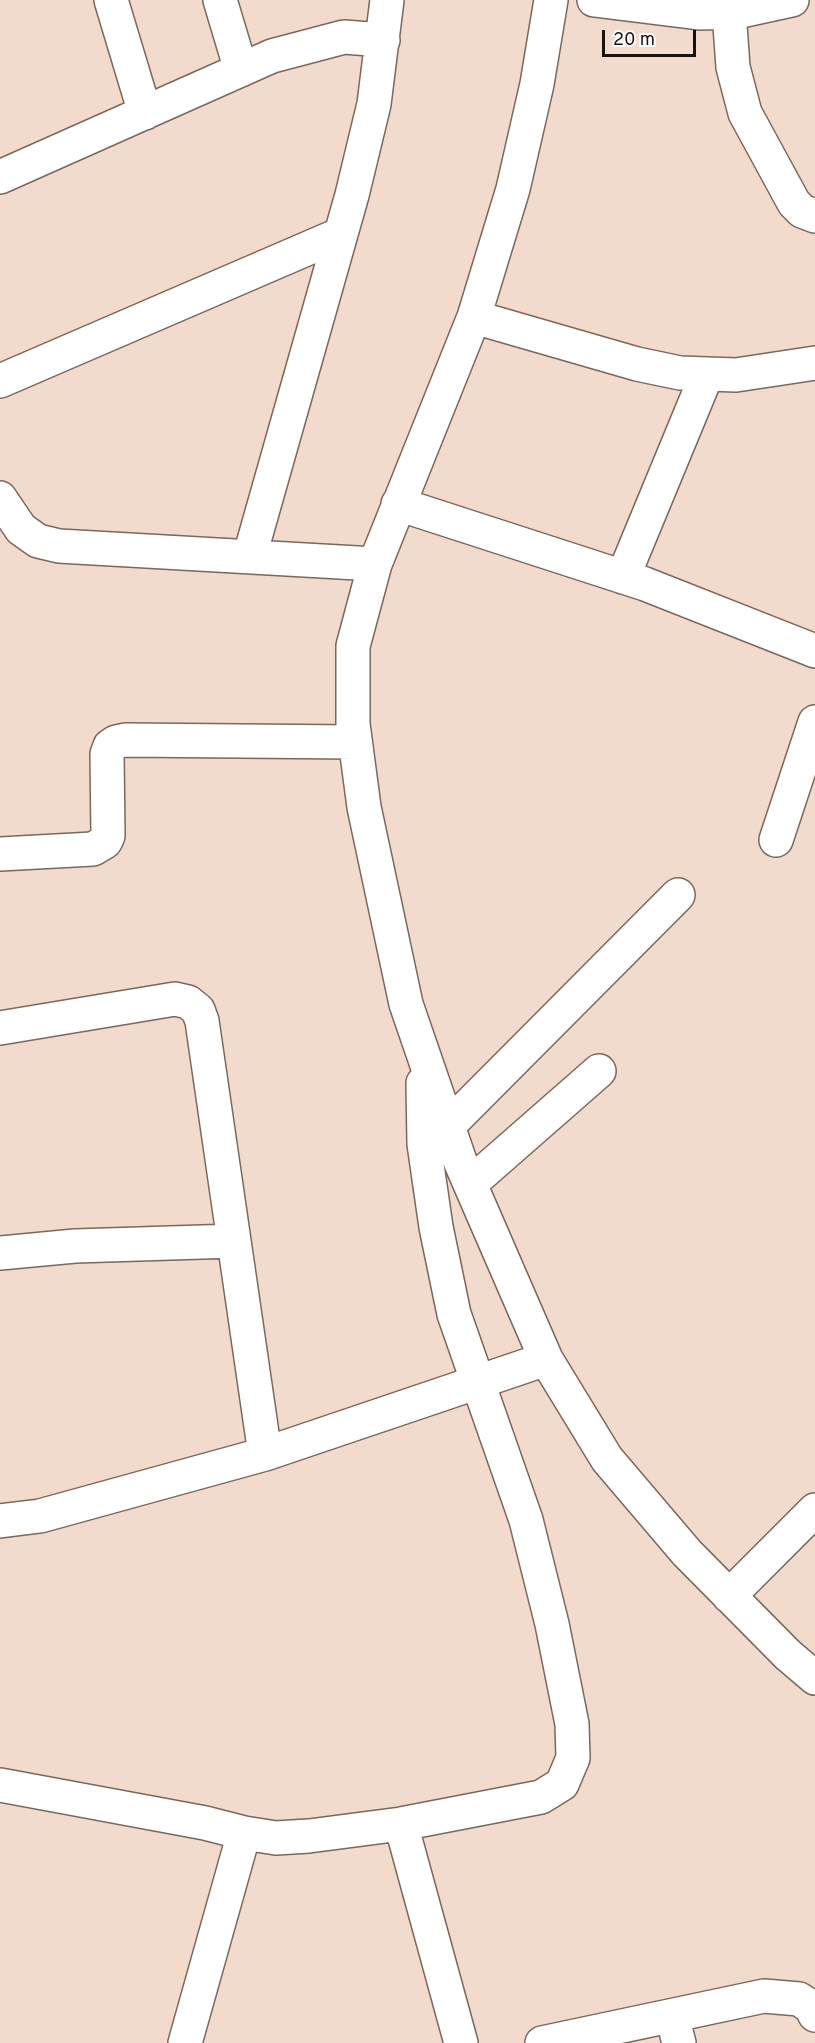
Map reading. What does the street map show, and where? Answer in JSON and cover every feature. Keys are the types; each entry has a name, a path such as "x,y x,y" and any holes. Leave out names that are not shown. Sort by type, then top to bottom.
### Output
{"street":[{"path":"111,0 145,113"},
{"path":"219,0 240,70"},
{"path":"249,555 341,234 374,104 387,0"},
{"path":"551,0 537,84 513,189 474,317 375,564 353,646 355,742 364,807 404,993 422,1051 470,1184 546,1359 607,1459 687,1552 788,1655 815,1678"},
{"path":"594,0 699,13 729,12 792,0"},
{"path":"729,12 733,67 745,113 794,203 802,211 815,216"},
{"path":"0,177 240,70 307,45 344,37 383,40"},
{"path":"0,381 341,234"},
{"path":"474,317 637,364 680,373 736,375 815,363"},
{"path":"622,577 706,374"},
{"path":"0,498 21,529 38,541 59,546 249,555 375,564"},
{"path":"398,504 622,577 815,651"},
{"path":"776,840 815,722"},
{"path":"0,854 93,849 105,842 108,836 107,754 110,746 116,742 355,742"},
{"path":"448,1126 678,895"},
{"path":"0,1028 175,999 188,1002 198,1010 202,1021 265,1454"},
{"path":"0,1785 276,1838 401,1824 541,1797 562,1784 573,1758 572,1724 526,1520 454,1314 436,1227 424,1144 422,1051"},
{"path":"470,1184 598,1071"},
{"path":"0,1253 75,1246 234,1241"},
{"path":"0,1521 40,1516 265,1454 546,1359"},
{"path":"729,1596 815,1510"},
{"path":"401,1824 461,2043"},
{"path":"185,2043 244,1833"},
{"path":"542,2043 676,2029 764,1996 799,1999 811,2007 815,2014"}]}
